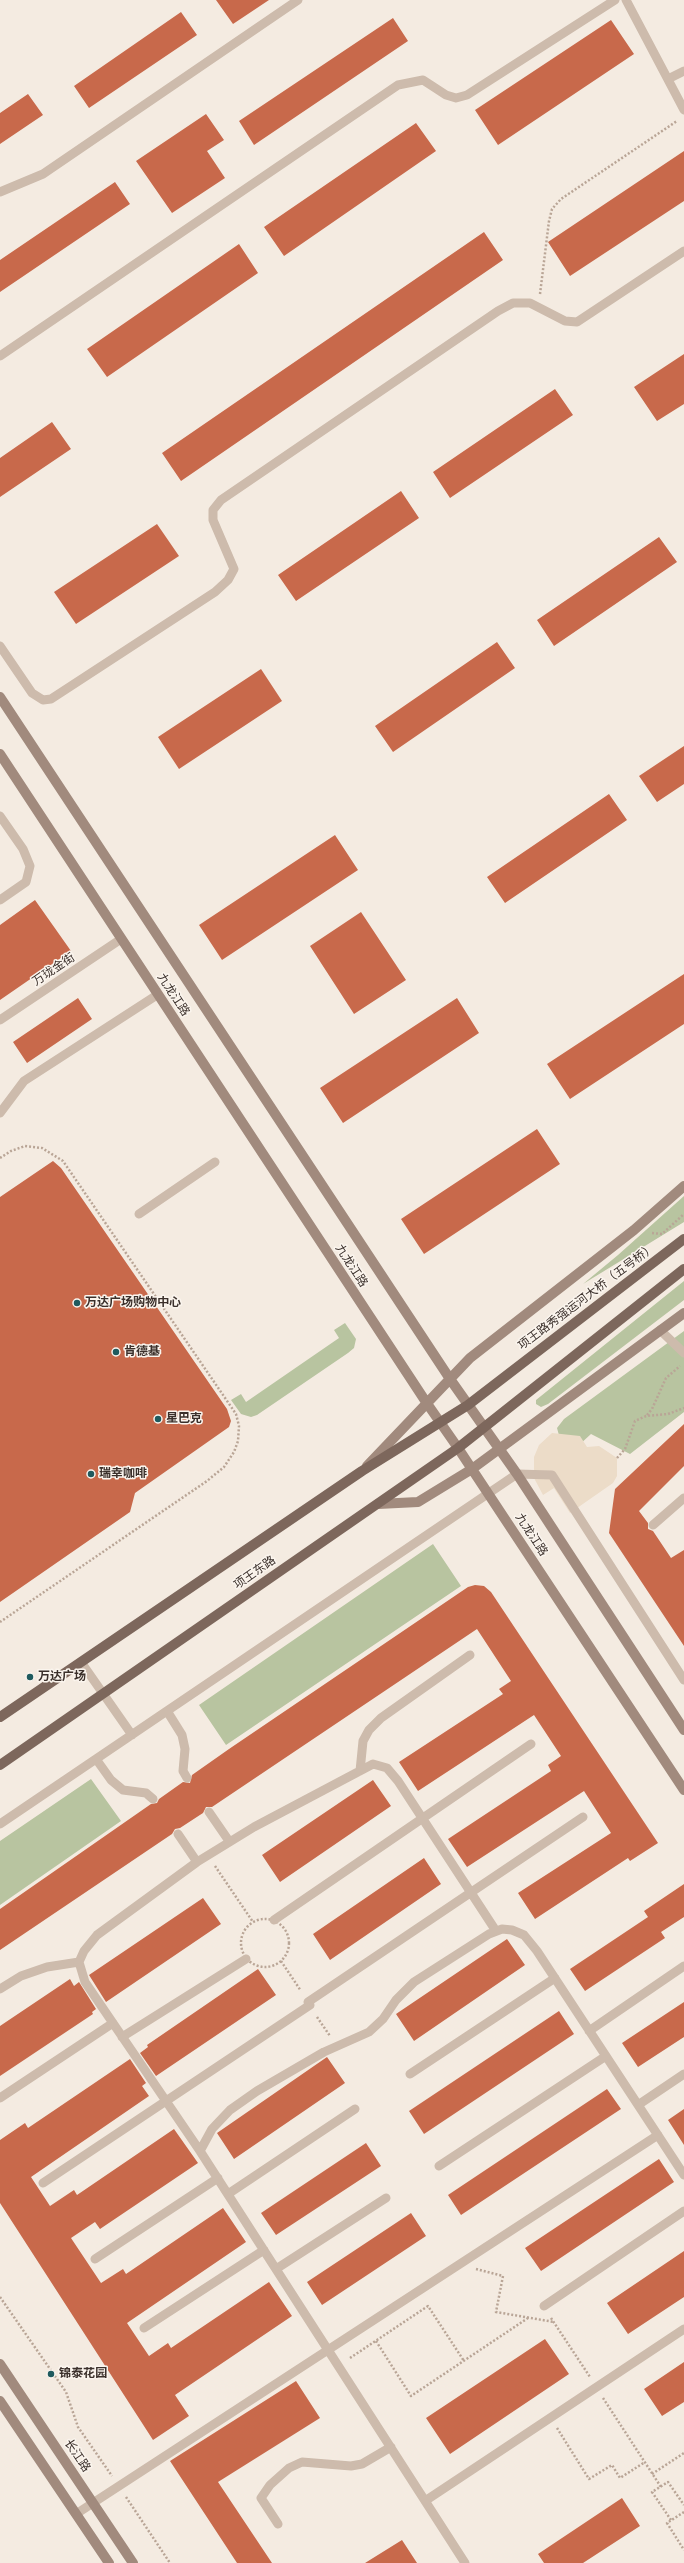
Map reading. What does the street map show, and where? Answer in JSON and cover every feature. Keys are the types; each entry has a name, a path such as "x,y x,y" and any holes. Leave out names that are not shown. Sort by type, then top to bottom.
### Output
{"main road":[{"name":"项王路秀强运河大桥（五号桥）","path":"506,1375 684,1239"},
{"name":"项王东路","path":"0,1765 458,1448 684,1269"},
{"name":"项王东路","path":"0,1717 362,1471 468,1405 506,1375"}],"street":[{"name":"九龙江路","path":"0,697 450,1379 517,1474 684,1730"},
{"name":"九龙江路","path":"0,754 157,995 684,1790"},
{"path":"362,1471 426,1402 489,1341 634,1230 684,1186"},
{"path":"378,1504 418,1502 472,1469 684,1313"},
{"name":"长江路","path":"0,2364 133,2563"},
{"path":"0,2401 109,2563"}],"lane":[{"path":"0,192 43,174 298,0"},
{"path":"0,356 398,85 423,80 446,95 456,98 467,95 615,0"},
{"path":"626,0 684,110"},
{"path":"668,79 684,71"},
{"path":"0,646 32,693 43,700 51,699 215,592 228,580 234,568 213,520 213,510 221,500 498,311 513,303 530,303 565,321 577,322 684,251"},
{"path":"0,816 22,850 30,866 26,882 0,900"},
{"name":"万珑金街","path":"0,1020 121,939"},
{"path":"0,1113 24,1081 157,995"},
{"path":"139,1214 215,1162"},
{"path":"660,1330 684,1353"},
{"path":"0,1824 517,1474 552,1475 684,1680"},
{"path":"652,1525 684,1498"},
{"path":"360,1771 363,1741 369,1730 381,1718 470,1655"},
{"path":"81,1662 132,1735"},
{"path":"167,1711 182,1735 185,1749 183,1771 187,1778"},
{"path":"274,1920 422,1817 531,1744"},
{"path":"96,1759 111,1780 123,1790 146,1793 153,1799"},
{"path":"465,2563 218,2178 85,1982 79,1962 84,1952 97,1935 197,1862 229,1841 373,1764 388,1768 422,1817 496,1931"},
{"path":"210,1812 229,1841"},
{"path":"43,2182 583,1817"},
{"path":"178,1834 197,1862"},
{"path":"200,2151 212,2129 230,2110 257,2091 324,2052 369,2032 414,1982 496,1931 512,1930 524,1935 555,1978 684,2175"},
{"path":"122,2037 246,1958"},
{"path":"0,1989 21,1976 47,1966 79,1962"},
{"path":"589,2031 684,1966"},
{"path":"410,2074 555,1978"},
{"path":"0,2098 113,2023"},
{"path":"439,2166 606,2056"},
{"path":"638,2105 684,2074"},
{"path":"228,2194 355,2109"},
{"path":"76,2514 658,2135"},
{"path":"95,2259 218,2178"},
{"path":"276,2269 386,2198"},
{"path":"544,2306 684,2211"},
{"path":"144,2328 264,2250"},
{"path":"425,2501 684,2329"},
{"path":"278,2524 261,2498 270,2485 289,2468 302,2462 351,2466 362,2464 391,2447"}],"path":[{"path":"539,308 549,221 552,209 561,199 678,120"},
{"path":"0,1158 11,1151 25,1146 42,1148 63,1161 236,1414 239,1426 238,1441 234,1452 224,1467 207,1481 0,1622"},
{"path":"634,1230 662,1234 684,1214"},
{"path":"646,1416 660,1394 666,1378 684,1364"},
{"path":"617,1458 625,1449 635,1421 646,1416 668,1414 684,1408"},
{"path":"208,1855 253,1922"},
{"path":"266,1919 274,1920 286,1931 289,1947 281,1961 267,1967 252,1964 246,1958 241,1944 242,1936 253,1922 266,1919"},
{"path":"459,2264 503,2276 496,2312 554,2322"},
{"path":"0,2297 66,2392 78,2427 170,2563"},
{"path":"338,2366 428,2306 464,2361"},
{"path":"376,2341 411,2396 528,2318"},
{"path":"550,2418 590,2479 612,2465 620,2478 645,2462"},
{"path":"652,2474 684,2453"},
{"path":"671,2520 652,2492 668,2482 684,2506"},
{"path":"684,2512 667,2523 684,2550"}],"green space":[{"path":"684,1196 684,1222 583,1284 618,1255"},
{"path":"684,1281 684,1300 548,1404 541,1407 536,1404 536,1400"},
{"path":"345,1323 356,1339 354,1348 257,1415 251,1417 241,1414 231,1400 241,1394 246,1402 339,1338 334,1330"},
{"path":"684,1331 684,1412 630,1454 591,1434 578,1446 560,1439 557,1428 564,1419"},
{"path":"433,1544 461,1586 226,1745 199,1705"},
{"path":"91,1779 121,1821 0,1905 0,1841"}],"shaded area":[{"path":"552,1433 580,1436 587,1447 599,1446 617,1458 617,1476 613,1483 570,1513 554,1488 543,1495 534,1478 534,1457 539,1445"}],"building":[{"path":"216,0 269,0 233,24"},
{"path":"181,12 197,35 89,108 74,86"},
{"path":"393,18 408,41 254,145 239,121"},
{"path":"611,20 634,54 498,145 475,110"},
{"path":"28,94 43,115 0,144 0,113"},
{"path":"206,114 224,140 207,151 225,178 172,213 136,161"},
{"path":"416,123 436,151 284,256 264,227"},
{"path":"684,151 684,201 570,276 548,242"},
{"path":"115,182 130,204 0,292 0,260"},
{"path":"484,232 503,260 181,481 162,453"},
{"path":"239,244 258,273 107,377 87,349"},
{"path":"684,354 684,404 657,421 634,387"},
{"path":"555,389 573,415 450,498 433,472"},
{"path":"52,422 71,449 0,497 0,458"},
{"path":"401,491 419,518 296,601 278,575"},
{"path":"157,524 179,556 76,624 54,592"},
{"path":"659,537 677,562 554,646 537,620"},
{"path":"497,642 515,668 393,752 375,726"},
{"path":"261,669 282,701 179,769 158,737"},
{"path":"684,746 684,784 657,802 639,776"},
{"path":"609,794 627,820 505,903 487,877"},
{"path":"335,835 358,870 222,960 199,925"},
{"path":"35,900 71,951 0,1000 0,925"},
{"path":"361,912 406,980 354,1014 310,946"},
{"path":"684,974 684,1024 570,1099 547,1064"},
{"path":"78,998 92,1019 27,1063 13,1042"},
{"path":"457,998 479,1033 343,1123 320,1088"},
{"path":"537,1129 560,1164 424,1254 401,1219"},
{"name":"万达广场购物中心","path":"53,1161 61,1168 227,1409 231,1421 229,1427 135,1493 130,1512 0,1602 0,1197"},
{"path":"684,1424 684,1466 639,1511 648,1523 648,1529 653,1531 671,1558 684,1550 684,1646 609,1533 615,1489"},
{"path":"475,1585 484,1586 491,1592 658,1843 630,1861 628,1858 535,1919 518,1893 611,1833 584,1791 467,1867 448,1839 551,1771 548,1765 561,1756 534,1715 418,1791 399,1762 503,1694 499,1689 511,1681 477,1629 212,1807 206,1807 203,1813 180,1828 175,1829 172,1834 0,1950 0,1909 151,1804 157,1803 159,1799 183,1782 190,1783 192,1775 229,1749 468,1587"},
{"path":"373,1780 391,1806 280,1882 262,1855"},
{"path":"424,1858 441,1884 330,1960 313,1934"},
{"path":"684,1884 684,1917 661,1932 665,1938 585,1991 570,1969 648,1917 644,1911"},
{"path":"203,1898 221,1924 106,2002 89,1975"},
{"path":"507,1939 525,1965 414,2041 396,2014"},
{"path":"258,1969 276,1995 156,2076 140,2053 148,2047 147,2045"},
{"path":"70,1979 74,1986 79,1982 96,2009 92,2012 93,2014 0,2076 0,2026"},
{"path":"684,2002 684,2037 638,2067 622,2043"},
{"path":"559,2011 574,2034 424,2134 409,2111"},
{"path":"327,2057 345,2083 234,2159 217,2133"},
{"path":"130,2059 146,2083 142,2086 149,2096 31,2177 50,2206 74,2190 77,2195 174,2129 198,2163 100,2229 95,2222 71,2238 101,2283 123,2269 126,2274 223,2208 246,2242 127,2323 149,2356 168,2343 171,2348 269,2282 292,2316 175,2395 189,2416 153,2440 0,2203 0,2140 25,2123 28,2128"},
{"path":"607,2089 621,2109 461,2215 448,2195"},
{"path":"684,2109 684,2145 668,2120"},
{"path":"366,2143 381,2166 276,2235 261,2213"},
{"path":"659,2159 674,2182 541,2271 525,2248"},
{"path":"411,2213 426,2236 322,2305 307,2282"},
{"path":"684,2251 684,2297 628,2334 607,2303"},
{"path":"545,2339 569,2374 450,2454 426,2418"},
{"path":"684,2362 684,2402 662,2416 644,2389"},
{"path":"296,2381 320,2418 218,2482 272,2563 237,2563 170,2461"},
{"path":"622,2498 640,2526 583,2563 544,2563 538,2554"},
{"path":"402,2540 417,2563 365,2563"}],"place":[{"name":"万达广场购物中心","path":"77,1303"},
{"name":"肯德基","path":"116,1352"},
{"name":"星巴克","path":"158,1419"},
{"name":"瑞幸咖啡","path":"91,1474"},
{"name":"万达广场","path":"30,1677"},
{"name":"锦泰花园","path":"51,2374"}]}
